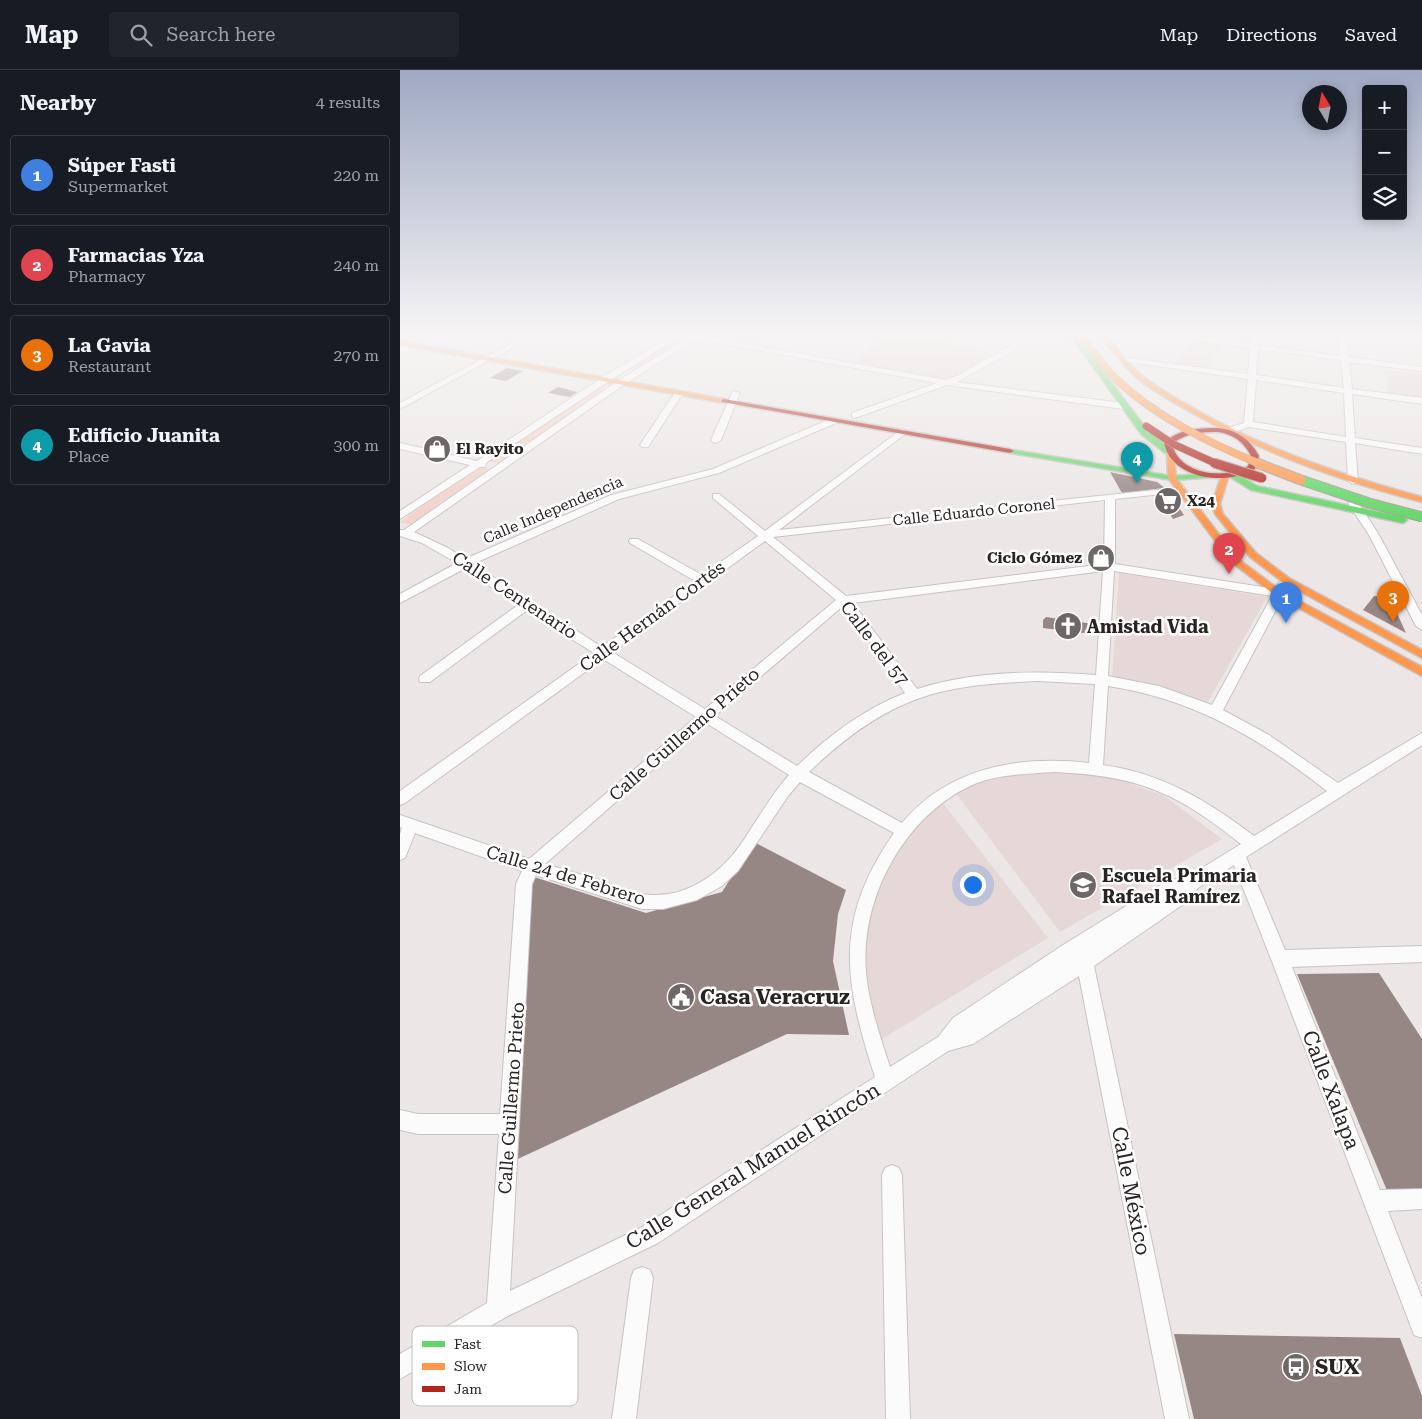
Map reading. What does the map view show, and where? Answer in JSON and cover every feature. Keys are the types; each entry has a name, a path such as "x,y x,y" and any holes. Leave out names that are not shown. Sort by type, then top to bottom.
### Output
{"main road":[{"path":"738,399 833,421 1171,473 1225,475 1244,472 1252,467 1255,460 1254,453 1249,446 1174,399"},
{"path":"741,399 855,415 1171,473"},
{"path":"1118,399 1144,432 1178,462 1188,468 1225,475 1254,488 1308,499 1357,505 1422,517"},
{"path":"1125,399 1146,426 1162,439 1187,453 1215,464 1357,505"},
{"path":"1141,399 1190,430 1253,461 1378,514 1422,524"},
{"path":"1155,399 1198,426 1262,458 1306,475 1422,509"},
{"name":"Calle Independencia","path":"833,421 855,415"},
{"path":"1422,500 1368,486 1332,474 1228,431 1188,432 1176,436 1168,443 1171,473 1209,529 1234,560 1278,593 1422,672"},
{"path":"1308,499 1323,495 1330,489 1333,483 1332,474"},
{"path":"1225,475 1216,504 1219,514 1253,555 1286,580 1422,654"},
{"path":"1368,486 1361,491 1361,498 1367,506 1378,514"}],"street":[{"path":"400,406 413,399"},
{"path":"400,516 576,399"},
{"path":"402,531 500,469 591,399"},
{"path":"645,445 675,399"},
{"path":"716,440 734,399"},
{"name":"Calle Independencia","path":"855,415 901,399"},
{"path":"1072,399 1123,406"},
{"path":"1248,424 1250,399"},
{"path":"1348,399 1353,481"},
{"path":"1408,399 1422,401"},
{"name":"Calle Independencia","path":"400,599 464,564 616,497 716,471 833,421"},
{"path":"1228,431 1248,424 1422,451"},
{"name":"Calle Hernán Cortés","path":"400,799 766,535 902,432"},
{"path":"400,446 500,469"},
{"path":"1332,474 1357,505 1422,626"},
{"name":"Calle Eduardo Coronel","path":"766,535 1181,489"},
{"name":"Calle del 57","path":"716,496 844,600 856,613 914,695"},
{"path":"1096,768 1109,567 1110,497"},
{"name":"Calle Centenario","path":"402,531 444,550 526,605 799,774 904,831"},
{"path":"634,541 702,580"},
{"name":"Calle Guillermo Prieto","path":"498,1310 524,884 531,868 542,856 834,606 844,600 855,597 1109,567 1278,593"},
{"path":"1216,712 1286,580"},
{"path":"1409,604 1422,605"},
{"path":"425,679 526,605"},
{"name":"Calle 24 de Febrero","path":"405,823 531,868 649,902 673,900 698,892 718,881 735,867 781,794 799,774 838,739 878,711 914,695 951,686 1003,678 1052,676 1101,678 1146,688 1216,712 1269,741 1338,791"},
{"name":"Calle General Manuel Rincón","path":"470,1326 498,1310 650,1235 944,1044 967,1038 1085,962 1182,896 1192,883 1422,738"},
{"path":"886,1082 868,1028 859,990 857,953 860,916 880,870 904,831 923,810 945,792 967,781 1001,772 1034,767 1096,768 1130,774 1167,787 1203,806 1245,849"},
{"path":"400,853 405,823"},
{"name":"Calle Xalapa","path":"1245,849 1280,960 1422,1327"},
{"name":"Calle General Manuel Rincón","path":"944,1044 959,1024 1069,950 1171,887 1192,883"},
{"path":"1280,960 1422,954"},
{"name":"Calle México","path":"1085,962 1177,1419"},
{"path":"400,1120 418,1124 509,1124"},
{"path":"892,1174 898,1419"},
{"path":"1373,1201 1422,1199"},
{"path":"624,1419 642,1278"},
{"name":"Calle General Manuel Rincón","path":"400,1367 412,1360"}],"shaded area":[{"path":"578,399 593,399 500,465 489,461"},
{"path":"478,466 492,470 412,525 400,522"},
{"path":"1119,573 1267,597 1208,702 1112,677"},
{"name":"Escuela Primaria Rafael Ramírez","path":"1015,768 1090,770 1163,795 1222,839 1060,932 954,791"},
{"path":"939,798 1048,938 877,1042 862,972 862,907 880,863"}],"building":[{"path":"1110,472 1157,482 1165,488 1122,493"},
{"path":"1172,497 1184,515 1173,519 1160,498"},
{"path":"1374,596 1390,598 1406,633 1363,610"},
{"name":"Amistad Vida","path":"1046,617 1093,624 1092,634 1043,628 1043,620"},
{"name":"Casa Veracruz","path":"754,842 846,890 838,914 833,961 849,1035 787,1034 507,1164 531,876 646,913 722,892"},
{"path":"1379,973 1422,1039 1422,1193 1388,1193 1297,974"},
{"name":"SUX","path":"1174,1334 1400,1338 1422,1396 1422,1419 1194,1419"}],"traffic: fast":[{"path":"1120,399 1144,432 1168,451"},
{"path":"1010,451 1172,478 1217,475"},
{"path":"1233,475 1254,488 1403,520"},
{"path":"1301,480 1369,503 1422,517"}],"traffic: slow":[{"path":"713,399 724,401"},
{"path":"1140,399 1203,438 1252,461 1301,480"},
{"path":"1172,399 1217,424 1274,451 1362,483 1422,500"},
{"path":"1170,455 1172,478 1234,560 1278,593 1422,672"},
{"path":"1225,475 1216,504 1219,514 1253,555 1286,580 1422,654"}],"traffic: jam":[{"path":"724,401 1010,451"},
{"path":"1146,426 1173,444 1201,458 1262,478"},
{"path":"1218,430 1235,434 1249,445 1255,456 1252,467 1234,475 1204,474 1183,466 1175,460 1170,452 1168,443 1179,435 1197,431 1218,430"}],"place":[{"name":"El Rayito","path":"437,449"},
{"name":"Edificio Juanita","path":"1137,483"},
{"name":"X24","path":"1168,501"},
{"name":"Ciclo Gómez","path":"1101,558"},
{"name":"Farmacias Yza","path":"1229,574"},
{"name":"La Gavia","path":"1393,622"},
{"name":"Súper Fasti","path":"1286,623"},
{"name":"Amistad Vida","path":"1068,626"},
{"name":"Escuela Primaria Rafael Ramírez","path":"1083,885"},
{"name":"Casa Veracruz","path":"681,997"},
{"name":"SUX","path":"1296,1367"}]}
